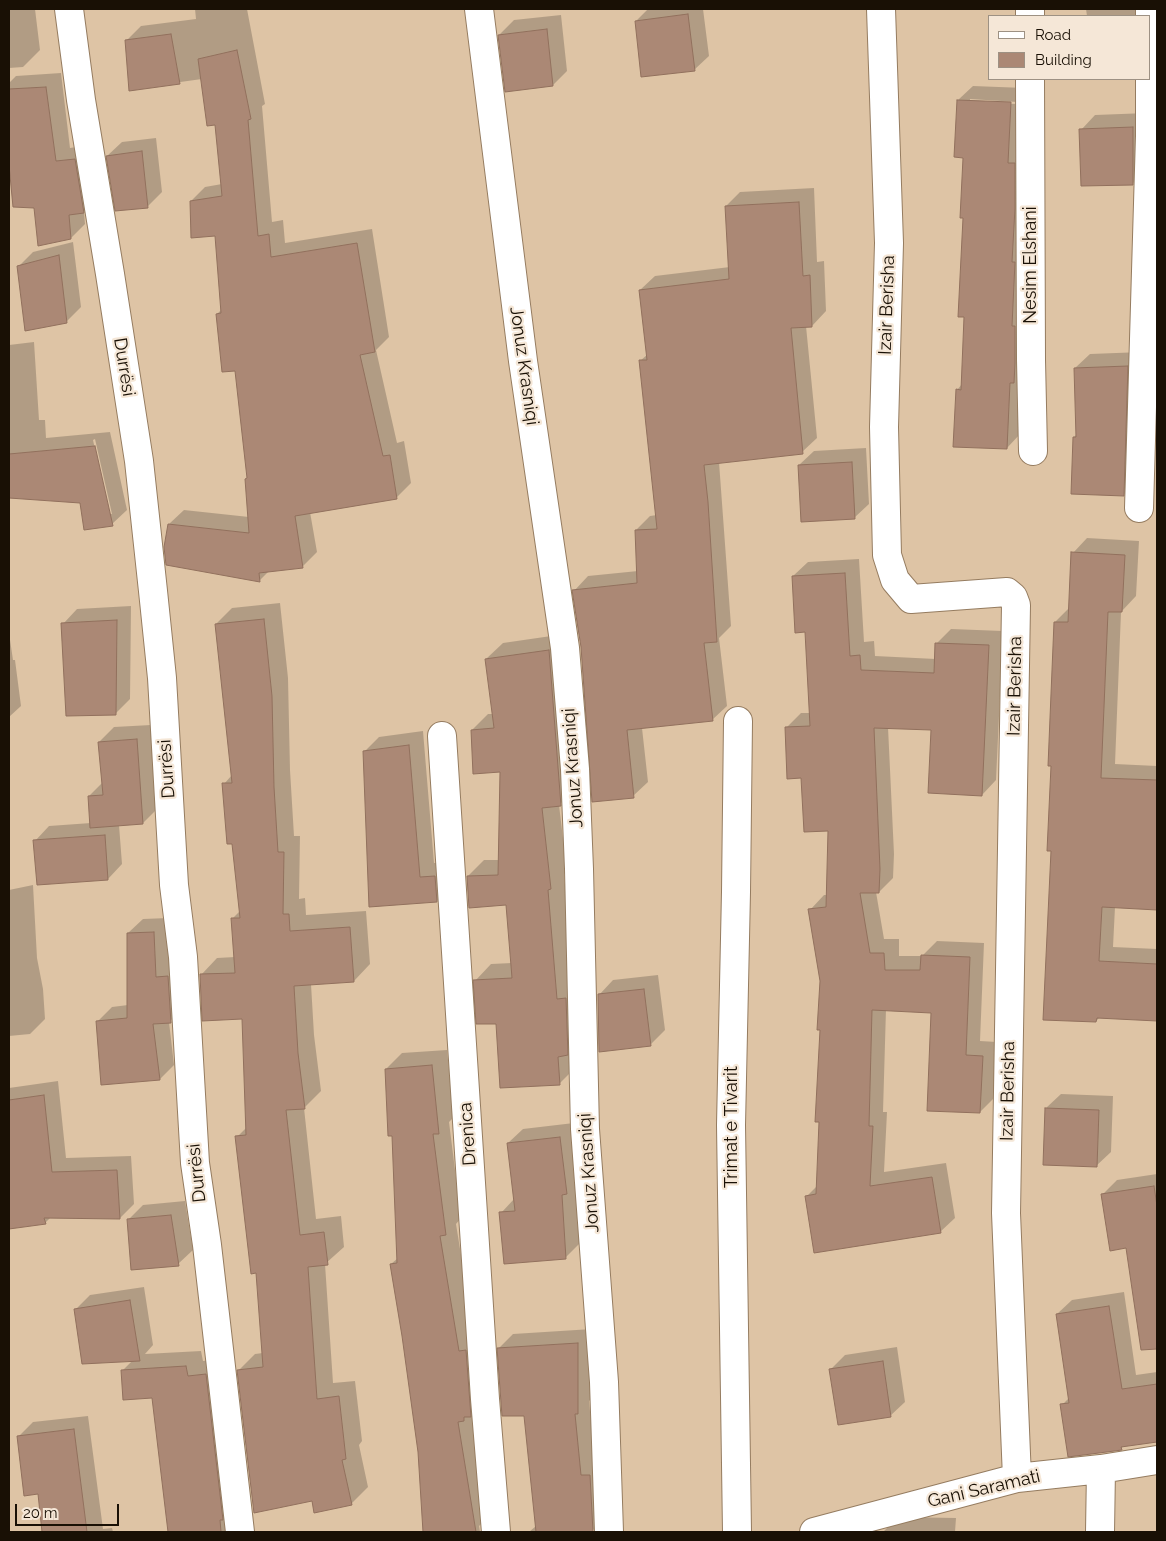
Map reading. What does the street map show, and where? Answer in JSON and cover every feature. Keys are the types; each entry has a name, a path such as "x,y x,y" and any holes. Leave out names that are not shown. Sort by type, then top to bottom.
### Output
{"street":[{"name":"Durrësi","path":"69,9 81,100 110,274 138,461 150,563 162,678 174,885 183,958 195,1162 207,1245 240,1532"},
{"name":"Jonuz Krasniqi","path":"479,9 523,360 565,648 575,770 585,1129 604,1382 609,1532"},
{"name":"Izair Berisha","path":"881,9 889,244 884,427 887,555 895,580 911,599 1007,592 1013,597 1016,605 1006,1214 1017,1478"},
{"name":"Nesim Elshani","path":"1030,80 1033,451"},
{"path":"1139,508 1150,80"},
{"name":"Trimat e Tivarit","path":"737,1532 731,1125 738,721"},
{"name":"Drenica","path":"442,736 485,1399 496,1532"},
{"name":"Gani Saramati","path":"814,1532 1017,1478 1101,1469 1157,1460"},
{"path":"1100,1532 1101,1469"}],"building":[{"path":"688,14 695,71 641,77 635,21"},
{"path":"547,29 553,86 505,92 498,35"},
{"path":"171,34 180,84 129,91 125,40"},
{"path":"237,50 251,119 248,120 258,236 269,234 271,257 357,243 375,352 360,355 383,456 390,455 397,499 295,516 303,568 259,573 260,582 166,565 164,547 168,524 249,533 245,479 247,478 235,371 222,372 216,314 221,313 215,236 191,238 190,201 222,196 215,125 207,126 198,59"},
{"path":"46,87 56,161 75,159 84,213 69,215 71,239 38,246 34,208 13,207 9,165 9,89"},
{"path":"957,100 1011,102 1008,163 1015,163 1012,262 1015,262 1012,326 1015,326 1015,363 1014,383 1010,383 1007,449 953,447 956,389 961,390 964,317 958,317 963,218 960,218 963,158 954,157"},
{"path":"1133,127 1133,185 1081,186 1079,129"},
{"path":"142,151 148,208 115,211 106,156"},
{"path":"799,202 803,276 810,275 812,327 791,328 803,454 704,465 717,642 704,643 713,721 627,730 634,798 592,802 581,647 572,590 637,583 635,530 657,529 639,360 647,360 639,290 729,279 725,206"},
{"path":"59,255 67,323 25,331 17,266"},
{"path":"1128,366 1124,496 1071,494 1073,437 1076,437 1074,368"},
{"path":"95,446 113,526 84,530 80,503 9,498 9,454"},
{"path":"852,462 855,519 801,522 798,465"},
{"path":"1071,552 1125,555 1122,612 1108,612 1101,778 1157,780 1157,910 1102,907 1099,961 1157,964 1157,1021 1097,1018 1096,1022 1043,1020 1051,851 1047,851 1051,766 1048,766 1054,622 1068,622"},
{"path":"845,573 850,656 860,655 861,670 934,673 935,643 989,645 982,796 928,793 931,730 874,728 880,869 879,893 860,893 870,953 884,953 885,970 920,970 921,955 970,957 966,1055 983,1056 980,1113 927,1111 931,1013 872,1010 869,1126 873,1126 870,1186 932,1177 941,1233 814,1253 805,1196 816,1194 819,1122 815,1122 820,1030 817,1030 820,981 808,909 826,907 828,831 804,832 801,778 787,779 785,727 810,726 805,632 795,633 792,576"},
{"path":"264,619 272,696 278,852 284,852 283,914 289,914 290,931 350,927 354,982 294,986 298,1053 305,1109 286,1110 300,1235 324,1232 328,1265 308,1267 317,1399 339,1396 346,1459 342,1460 352,1505 314,1513 312,1501 254,1513 237,1370 263,1367 256,1273 251,1274 235,1136 246,1135 242,1019 202,1021 200,974 235,973 231,918 240,918 232,844 227,844 222,783 232,783 215,624"},
{"path":"117,620 116,715 66,716 61,623"},
{"path":"549,650 561,806 542,808 551,889 548,890 557,999 566,998 568,1055 558,1057 560,1085 500,1088 496,1024 476,1024 473,980 512,978 506,905 469,908 467,876 498,875 500,772 473,774 471,730 494,728 485,659"},
{"path":"137,739 143,824 90,828 88,796 103,795 98,742"},
{"path":"409,745 420,877 435,876 437,902 369,907 363,751"},
{"path":"105,835 108,880 37,885 33,840"},
{"path":"154,932 156,977 168,976 171,1023 153,1024 160,1080 101,1085 96,1021 127,1018 127,933"},
{"path":"644,989 651,1046 599,1052 598,994"},
{"path":"432,1065 439,1134 433,1134 446,1235 440,1236 459,1351 466,1350 471,1417 464,1417 464,1421 458,1422 476,1532 423,1532 418,1452 390,1264 397,1263 392,1136 388,1136 385,1069"},
{"path":"44,1095 52,1172 117,1170 120,1219 44,1218 46,1224 9,1229 9,1100"},
{"path":"1045,1108 1099,1110 1097,1167 1043,1165"},
{"path":"560,1137 567,1194 562,1195 566,1259 504,1264 499,1212 515,1211 507,1143"},
{"path":"1154,1186 1157,1206 1157,1349 1141,1350 1126,1248 1110,1251 1101,1194"},
{"path":"171,1215 179,1266 131,1270 127,1219"},
{"path":"130,1300 140,1361 82,1364 74,1309"},
{"path":"1109,1306 1122,1389 1157,1384 1157,1442 1121,1447 1122,1450 1068,1457 1060,1404 1069,1403 1056,1314"},
{"path":"578,1343 578,1414 575,1414 581,1475 590,1475 593,1532 536,1532 524,1416 502,1416 497,1348"},
{"path":"883,1361 891,1417 838,1425 829,1369"},
{"path":"186,1366 188,1376 206,1374 223,1520 220,1520 221,1532 168,1532 152,1398 123,1400 121,1370"},
{"path":"74,1429 87,1532 42,1532 38,1494 24,1496 17,1436"}]}
